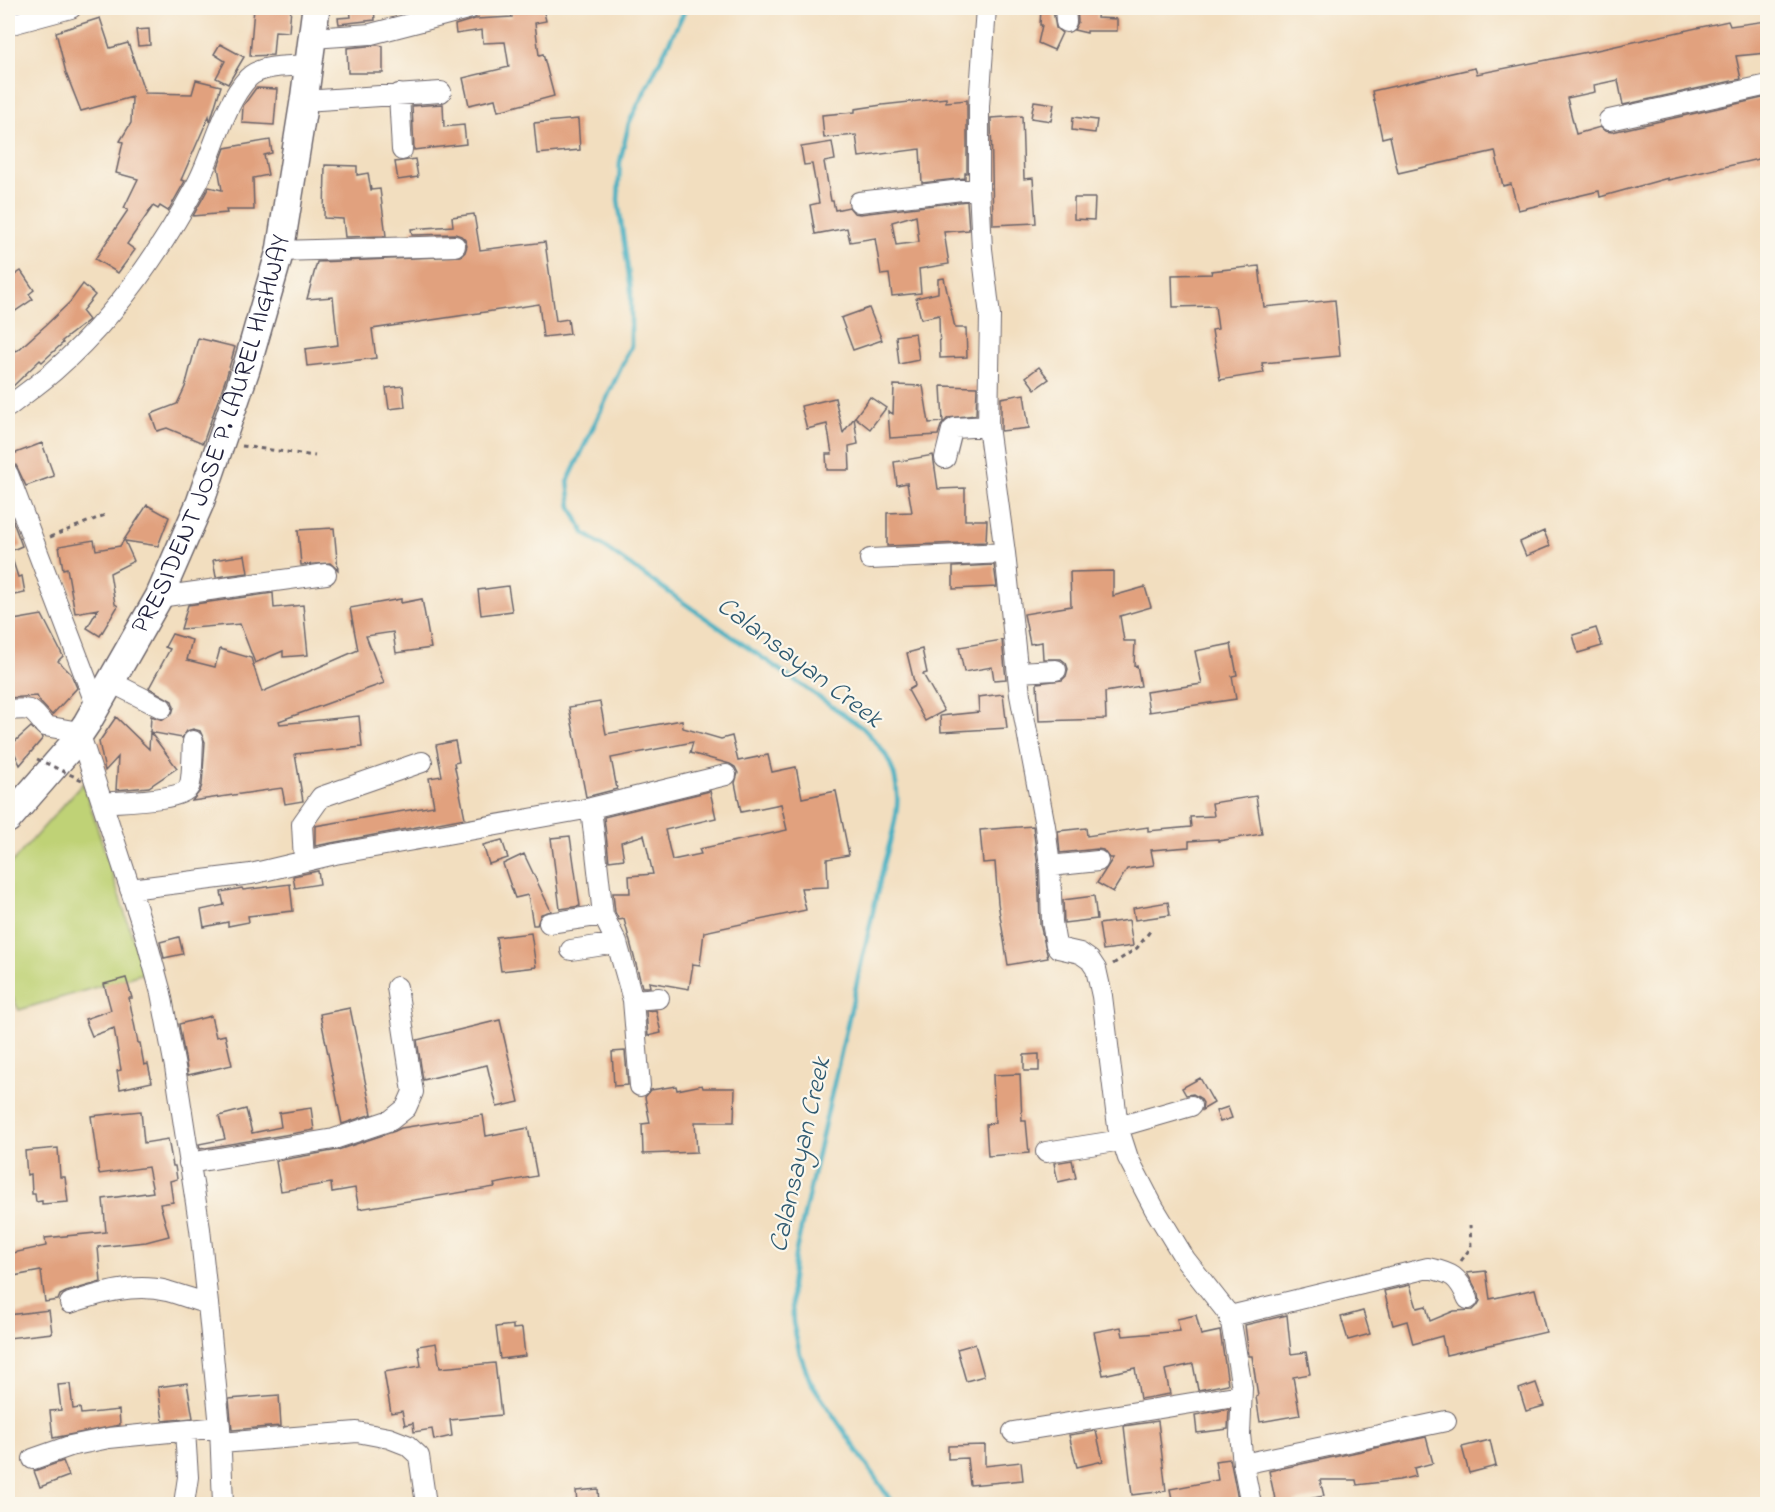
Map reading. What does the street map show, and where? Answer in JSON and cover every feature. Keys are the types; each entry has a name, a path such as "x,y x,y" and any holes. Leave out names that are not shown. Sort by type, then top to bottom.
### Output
{"highway":[{"name":"PRESIDENT JOSE P. LAUREL HIGHWAY","path":"8,819 70,747 111,682 159,597 200,503 246,369 280,251 316,8"}],"street":[{"path":"8,25 40,12 71,8"},
{"path":"312,38 371,34 471,8"},
{"path":"986,8 979,105 979,188 982,249 990,316 988,426 1005,553 1020,695 1045,826 1050,866 1052,922 1056,945 1064,951 1080,953 1090,960 1096,969 1120,1134 1128,1158 1154,1209 1185,1259 1230,1316 1241,1395 1240,1434 1243,1464 1251,1504"},
{"path":"8,407 55,370 131,288 171,230 193,191 231,106 247,79 258,70 309,65"},
{"path":"1609,120 1767,85"},
{"path":"304,100 441,92"},
{"path":"399,94 402,150"},
{"path":"860,202 979,188"},
{"path":"280,251 455,246"},
{"path":"945,458 952,430 988,426"},
{"path":"9,483 96,705"},
{"path":"870,559 1005,553"},
{"path":"159,597 326,574"},
{"path":"1018,672 1056,669"},
{"path":"111,682 162,708"},
{"path":"8,710 34,711 45,726 79,732 145,934 161,993 200,1229 220,1435 223,1504"},
{"path":"103,803 172,797 184,792 189,786 193,741"},
{"path":"304,861 302,824 321,797 422,762"},
{"path":"130,889 251,874 304,861 591,808 726,775"},
{"path":"591,808 603,915 616,943 633,1000 640,1086"},
{"path":"1050,866 1098,861"},
{"path":"549,923 603,915"},
{"path":"571,950 616,943"},
{"path":"189,1164 334,1139 391,1120 406,1108 412,1092 397,987"},
{"path":"633,1000 659,998"},
{"path":"1046,1152 1120,1134 1191,1106"},
{"path":"1230,1316 1428,1268 1448,1272 1462,1286 1468,1299"},
{"path":"70,1303 104,1292 139,1288 166,1291 208,1304"},
{"path":"1013,1432 1241,1395"},
{"path":"1243,1464 1446,1421"},
{"path":"184,1504 188,1478 185,1431"},
{"path":"33,1459 70,1446 109,1438 185,1431 220,1435 357,1432 389,1438 407,1445 418,1456 426,1504"}],"path":[{"path":"221,443 315,456"},
{"path":"34,544 105,515"},
{"path":"37,759 84,781"},
{"path":"1098,977 1137,948 1151,930"},
{"path":"1448,1272 1471,1247 1470,1225"}],"green space":[{"path":"83,783 144,973 19,1010 8,989 8,867"}],"building":[{"path":"254,8 291,8 289,32 275,31 273,55 250,56"},
{"path":"350,8 374,8 375,20 339,24 338,18 351,17"},
{"path":"510,8 543,8 546,21 535,23 539,55 543,54 554,96 498,111 495,99 469,105 463,78 509,67 505,42 483,43 482,30 456,34 455,25 475,19 512,17"},
{"path":"1077,8 1098,8 1097,18 1117,19 1117,31 1087,31 1087,33 1074,30 1078,22"},
{"path":"1041,9 1053,10 1056,28 1062,33 1054,50 1038,43 1042,25 1040,25"},
{"path":"100,18 110,48 128,43 145,93 192,94 196,80 221,86 210,122 209,116 181,180 185,181 168,211 160,206 158,209 153,206 127,244 135,250 118,273 95,259 128,210 124,208 138,179 116,173 123,142 120,141 131,123 132,97 81,111 66,73 56,32"},
{"path":"1728,21 1730,26 1767,21 1767,53 1736,56 1741,79 1623,105 1618,80 1594,85 1595,92 1567,98 1576,134 1600,127 1612,132 1767,97 1767,157 1668,180 1668,178 1600,197 1599,191 1518,210 1511,184 1503,186 1495,151 1398,173 1390,136 1382,138 1372,91 1475,68 1477,74"},
{"path":"149,29 150,45 138,46 136,30"},
{"path":"220,44 244,57 228,84 216,78 225,61 214,54"},
{"path":"383,46 383,73 348,73 347,48"},
{"path":"256,88 277,89 274,125 242,123 243,106"},
{"path":"946,98 946,102 967,100 967,173 965,173 965,178 922,183 920,149 859,157 856,135 824,138 822,115"},
{"path":"1034,101 1054,104 1051,121 1031,118"},
{"path":"443,104 444,127 464,125 466,144 414,150 412,106"},
{"path":"1022,116 1024,179 1033,178 1036,223 993,225 991,118"},
{"path":"1073,117 1097,120 1095,133 1072,130"},
{"path":"578,119 580,150 537,154 534,123"},
{"path":"270,140 272,153 264,155 268,175 253,178 254,210 226,210 227,213 193,216 209,187 222,190 218,167 225,148"},
{"path":"832,142 835,160 824,162 831,201 833,201 835,210 849,207 854,213 860,214 967,201 969,230 944,232 949,264 919,269 921,293 892,296 889,274 881,275 875,238 850,242 847,228 815,234 810,205 819,203 812,164 804,165 801,147","holes":["916,215 919,242 896,245 892,222"]},
{"path":"415,159 418,177 398,180 395,162"},
{"path":"325,165 357,166 357,175 368,173 371,190 380,189 386,236 345,237 343,219 324,218"},
{"path":"1074,198 1095,198 1094,220 1074,219"},
{"path":"474,214 480,250 545,242 556,321 568,319 570,334 543,337 539,304 372,329 376,358 307,366 305,349 338,345 333,297 307,299 317,262 461,256 467,246 461,236 455,234 412,235 411,229 453,226 452,217"},
{"path":"1259,266 1264,307 1335,300 1340,356 1262,363 1264,373 1220,380 1212,330 1218,329 1215,306 1173,307 1172,275 1212,274 1211,271"},
{"path":"21,271 34,290 29,294 33,299 8,316 8,288 12,285 9,279"},
{"path":"944,278 955,328 966,328 967,357 940,358 939,315 921,319 916,298 938,293 938,279"},
{"path":"83,284 95,295 82,311 89,320 62,341 63,343 42,362 40,360 8,391 8,340 15,351 18,350 70,302"},
{"path":"869,308 882,340 853,350 841,318"},
{"path":"915,333 919,360 899,364 896,336"},
{"path":"198,338 235,347 203,443 167,428 157,431 151,414 177,404 185,387"},
{"path":"1039,367 1049,379 1035,389 1026,377"},
{"path":"894,385 923,386 929,423 943,422 941,386 977,387 976,415 948,418 941,426 938,435 890,438 888,411 893,414"},
{"path":"403,386 405,407 389,409 386,388"},
{"path":"1024,394 1029,428 1001,431 1001,398"},
{"path":"870,397 886,408 870,429 855,417"},
{"path":"835,398 843,433 854,418 858,444 849,446 850,470 827,470 826,454 832,454 827,424 807,429 801,406"},
{"path":"42,443 54,476 26,486 16,465 8,462 8,456"},
{"path":"933,455 938,489 965,488 965,520 987,520 986,542 887,546 887,513 912,512 907,483 897,485 894,462"},
{"path":"147,505 169,517 158,546 125,541 134,561 110,573 115,604 118,606 100,636 87,628 98,609 75,613 67,568 63,569 59,546 94,540 96,550 120,546"},
{"path":"8,508 22,546 8,552"},
{"path":"334,528 338,570 330,563 301,565 298,530"},
{"path":"1544,531 1550,546 1526,556 1520,542"},
{"path":"10,552 18,577 22,576 25,593 8,596 8,553"},
{"path":"245,555 248,573 216,577 213,560"},
{"path":"994,565 997,587 953,589 953,567"},
{"path":"1113,571 1113,596 1145,587 1151,607 1120,616 1124,641 1135,641 1134,666 1137,665 1141,686 1105,692 1106,719 1039,721 1037,683 1062,680 1068,669 1066,663 1061,659 1043,659 1042,642 1030,644 1024,614 1071,606 1070,572"},
{"path":"508,586 512,611 481,615 478,590"},
{"path":"273,593 274,608 303,605 308,655 283,657 283,651 255,663 240,624 181,629 188,605"},
{"path":"401,599 401,603 422,599 431,648 396,653 393,632 366,636 384,683 279,721 280,724 359,716 362,747 295,754 303,801 285,804 282,788 192,801 202,785 205,742 200,731 193,729 187,731 182,738 150,732 151,716 163,720 172,714 174,707 172,701 149,688 170,649 165,647 172,634 192,640 187,660 215,667 220,649 251,658 262,692 358,650 350,608"},
{"path":"42,615 63,656 58,661 71,674 77,688 52,715 37,696 8,698 8,621"},
{"path":"1596,628 1602,646 1578,653 1573,635"},
{"path":"1002,640 1006,679 994,680 992,667 964,672 959,647"},
{"path":"1231,644 1237,675 1232,676 1236,699 1149,712 1146,692 1202,684 1195,651"},
{"path":"922,649 927,673 923,674 944,711 925,721 908,690 915,686 907,653"},
{"path":"1003,694 1007,728 941,732 940,716 979,712 978,697"},
{"path":"600,702 606,734 682,720 683,728 721,739 732,736 738,761 768,755 772,772 796,767 802,798 836,791 849,855 827,859 828,887 801,888 806,910 704,932 700,965 693,964 689,989 649,982 650,987 642,987 624,919 619,920 615,912 613,893 630,893 629,876 653,874 644,835 621,842 624,859 609,861 604,817 710,791 716,818 665,830 672,860 701,854 699,849 787,830 781,804 741,812 735,783 738,773 735,767 690,753 693,742 611,758 617,789 586,797 569,707"},
{"path":"116,717 149,749 150,732 177,768 149,787 116,790 118,757 105,771 99,742"},
{"path":"31,727 43,738 20,765 11,745"},
{"path":"455,741 459,762 454,763 465,818 315,846 315,826 434,806 429,778 442,776 436,745"},
{"path":"1256,796 1262,834 1218,841 1218,839 1189,841 1189,847 1151,850 1154,865 1127,869 1113,892 1097,883 1113,858 1109,858 1103,850 1060,853 1058,831 1086,828 1087,836 1148,827 1148,831 1191,827 1190,817 1214,816 1212,803"},
{"path":"1033,826 1038,867 1040,924 1048,958 1008,965 998,903 995,862 983,863 980,830"},
{"path":"570,836 580,906 560,909 551,838"},
{"path":"502,840 508,858 489,864 483,845"},
{"path":"524,854 551,911 541,914 537,925 533,925 528,895 515,898 503,864"},
{"path":"318,871 320,884 295,888 293,876"},
{"path":"290,884 293,911 248,916 249,922 228,926 228,922 204,927 201,910 224,905 221,892"},
{"path":"1094,896 1097,919 1064,923 1063,900"},
{"path":"1168,902 1170,915 1135,920 1133,908"},
{"path":"1129,920 1133,946 1103,950 1099,924"},
{"path":"531,933 536,967 501,971 496,937"},
{"path":"179,937 183,954 164,958 160,942"},
{"path":"126,978 132,998 129,998 138,1043 140,1043 144,1065 148,1064 152,1082 120,1089 117,1071 121,1070 114,1028 92,1036 85,1019 111,1010 104,984"},
{"path":"350,1008 372,1114 342,1124 320,1014"},
{"path":"656,1010 661,1033 648,1036 646,1011"},
{"path":"211,1016 216,1037 225,1035 232,1065 188,1075 179,1024"},
{"path":"500,1020 519,1102 497,1107 487,1065 423,1080 417,1040"},
{"path":"625,1051 628,1085 614,1086 612,1052"},
{"path":"1039,1054 1039,1071 1024,1071 1024,1055"},
{"path":"1020,1074 1022,1121 1026,1121 1029,1153 988,1156 986,1124 995,1123 993,1075"},
{"path":"1200,1078 1214,1103 1202,1110 1203,1103 1200,1098 1193,1094 1186,1095 1182,1088"},
{"path":"702,1085 703,1088 735,1088 734,1122 695,1122 697,1152 643,1154 642,1124 650,1123 645,1097 651,1090 676,1086 677,1090"},
{"path":"1228,1107 1232,1118 1220,1122 1216,1111"},
{"path":"311,1108 314,1130 200,1149 199,1144 225,1139 219,1116 246,1109 252,1133 281,1127 279,1113"},
{"path":"141,1111 144,1143 168,1139 173,1166 175,1166 177,1179 170,1181 173,1202 160,1204 169,1236 146,1242 98,1247 101,1282 66,1292 60,1295 58,1300 45,1302 41,1271 8,1277 8,1254 46,1246 45,1238 106,1232 103,1199 153,1192 148,1167 99,1174 91,1116"},
{"path":"483,1115 486,1136 528,1128 537,1176 494,1184 495,1187 359,1209 355,1188 332,1192 331,1183 281,1191 276,1161 338,1150 401,1128"},
{"path":"58,1148 60,1177 65,1177 68,1202 42,1204 42,1201 36,1202 35,1194 32,1194 31,1174 27,1175 25,1151"},
{"path":"1072,1160 1076,1178 1058,1182 1054,1163"},
{"path":"1486,1271 1490,1299 1535,1289 1546,1332 1446,1355 1442,1336 1413,1344 1407,1321 1393,1325 1384,1291 1410,1285 1417,1308 1426,1306 1430,1321 1454,1311 1473,1310 1480,1301 1479,1294 1467,1273"},
{"path":"49,1310 52,1333 8,1338 8,1315"},
{"path":"1363,1311 1370,1334 1348,1340 1341,1317"},
{"path":"1196,1315 1201,1335 1220,1331 1228,1384 1198,1390 1193,1364 1165,1370 1170,1394 1140,1399 1135,1368 1103,1375 1094,1332 1121,1327 1123,1336 1180,1331 1177,1319"},
{"path":"1287,1315 1291,1354 1306,1352 1310,1374 1293,1377 1300,1415 1260,1422 1252,1356 1249,1356 1245,1325"},
{"path":"513,1325 513,1329 522,1328 525,1356 500,1359 496,1327"},
{"path":"436,1343 440,1368 495,1363 501,1415 450,1420 452,1436 434,1440 432,1429 414,1432 413,1423 405,1425 402,1411 391,1413 384,1372 421,1366 418,1346"},
{"path":"975,1344 984,1376 966,1381 957,1349"},
{"path":"187,1383 193,1418 163,1421 158,1387"},
{"path":"1536,1383 1544,1406 1526,1411 1519,1389"},
{"path":"70,1384 73,1409 80,1408 81,1414 119,1410 120,1425 53,1438 50,1411 61,1410 58,1385"},
{"path":"279,1395 281,1426 232,1430 229,1399"},
{"path":"1229,1409 1228,1429 1197,1433 1195,1415"},
{"path":"1158,1421 1166,1491 1132,1495 1124,1426"},
{"path":"1096,1431 1103,1461 1077,1467 1069,1435"},
{"path":"1426,1437 1433,1463 1414,1468 1416,1476 1357,1485 1356,1480 1320,1480 1324,1496 1294,1502 1295,1504 1276,1504 1269,1471"},
{"path":"1490,1440 1496,1466 1469,1473 1462,1447"},
{"path":"985,1445 985,1466 1021,1462 1023,1480 970,1485 967,1458 948,1459 948,1446"},
{"path":"1230,1459 1239,1504 1173,1504 1170,1489 1218,1480 1215,1461"},
{"path":"63,1461 69,1476 40,1487 34,1471"},
{"path":"598,1489 599,1504 577,1504 576,1491"}],"waterway":[{"name":"Calansayan Creek","path":"686,8 629,123 620,162 618,200 631,290 631,346 568,481 571,507 584,533 863,728 883,751 892,767 897,794 895,821 795,1255 791,1286 793,1323 800,1354 810,1381 893,1504"}]}
